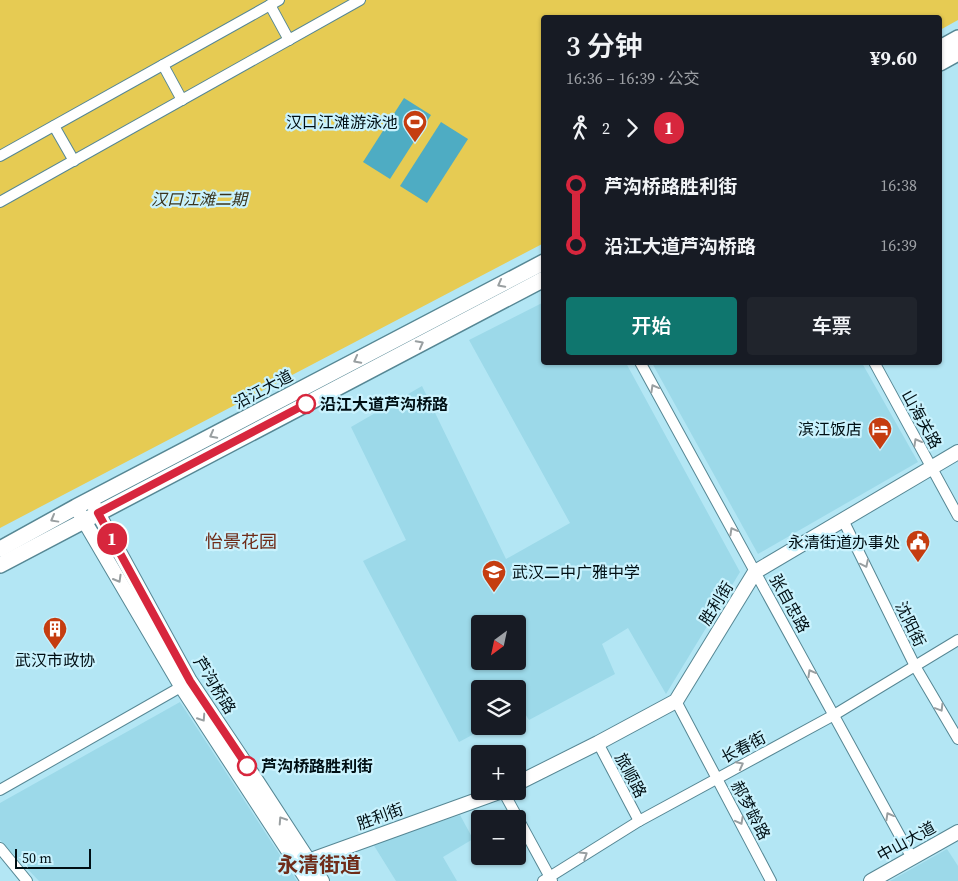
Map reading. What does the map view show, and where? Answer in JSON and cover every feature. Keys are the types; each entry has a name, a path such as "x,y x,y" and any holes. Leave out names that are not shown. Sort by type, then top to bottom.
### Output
{"main road":[{"path":"942,47 958,38"},
{"path":"942,62 958,53"},
{"name":"沿江大道","path":"0,549 90,499 541,264"},
{"name":"沿江大道","path":"0,565 541,281"},
{"name":"胜利街","path":"676,701 755,572 958,452"},
{"name":"芦沟桥路","path":"90,499 186,684"},
{"name":"芦沟桥路","path":"76,507 186,684 247,766 304,864 322,881"},
{"path":"526,780 676,701"},
{"name":"胜利街","path":"304,864 478,800"},
{"name":"中山大道","path":"871,881 958,832"},
{"name":"芦沟桥路","path":"304,864 308,881"}],"street":[{"path":"0,202 360,0"},
{"path":"0,156 274,3 289,40"},
{"path":"163,65 182,100"},
{"path":"54,126 74,161"},
{"name":"张自忠路","path":"642,365 912,858"},
{"name":"山海关路","path":"876,365 958,516"},
{"name":"沈阳街","path":"843,520 915,666 958,739"},
{"name":"长春街","path":"548,880 639,821 834,715 958,640"},
{"path":"0,790 186,684"},
{"name":"郝梦龄路","path":"676,701 771,881"},
{"name":"旅顺路","path":"598,743 639,821"},
{"path":"507,800 548,880"},
{"path":"0,848 27,881"}],"shaded area":[{"path":"404,98 431,115 390,179 363,162"},
{"path":"441,122 468,139 427,203 400,186"},
{"path":"541,304 541,365 627,365 740,572 666,694 628,628 602,644 615,674 529,720 526,715 526,680 471,680 472,735 459,742 363,561 406,540 351,427 422,386 506,559 570,523 469,340"},
{"path":"653,365 863,365 918,462 758,554"},
{"path":"180,702 297,881 39,881 0,840 0,803"},
{"path":"460,815 471,835 471,840 443,857 457,881 396,881 373,844"},
{"path":"947,849 958,866 958,881 890,881"}],"green space":[{"name":"汉口江滩二期","path":"0,0 958,0 958,20 942,29 942,15 541,15 541,245 0,528"}],"bus line":[{"name":"1","path":"247,766 190,681 98,513 306,404"}],"place":[{"name":"汉口江滩游泳池","path":"415,143"},
{"name":"沿江大道芦沟桥路","path":"306,404"},
{"name":"滨江饭店","path":"880,450"},
{"name":"永清街道办事处","path":"918,563"},
{"name":"武汉二中广雅中学","path":"494,593"},
{"name":"武汉市政协","path":"55,650"},
{"name":"芦沟桥路胜利街","path":"247,766"}],"district":[{"name":"怡景花园","path":"241,541"},
{"name":"永清街道","path":"319,864"}]}
